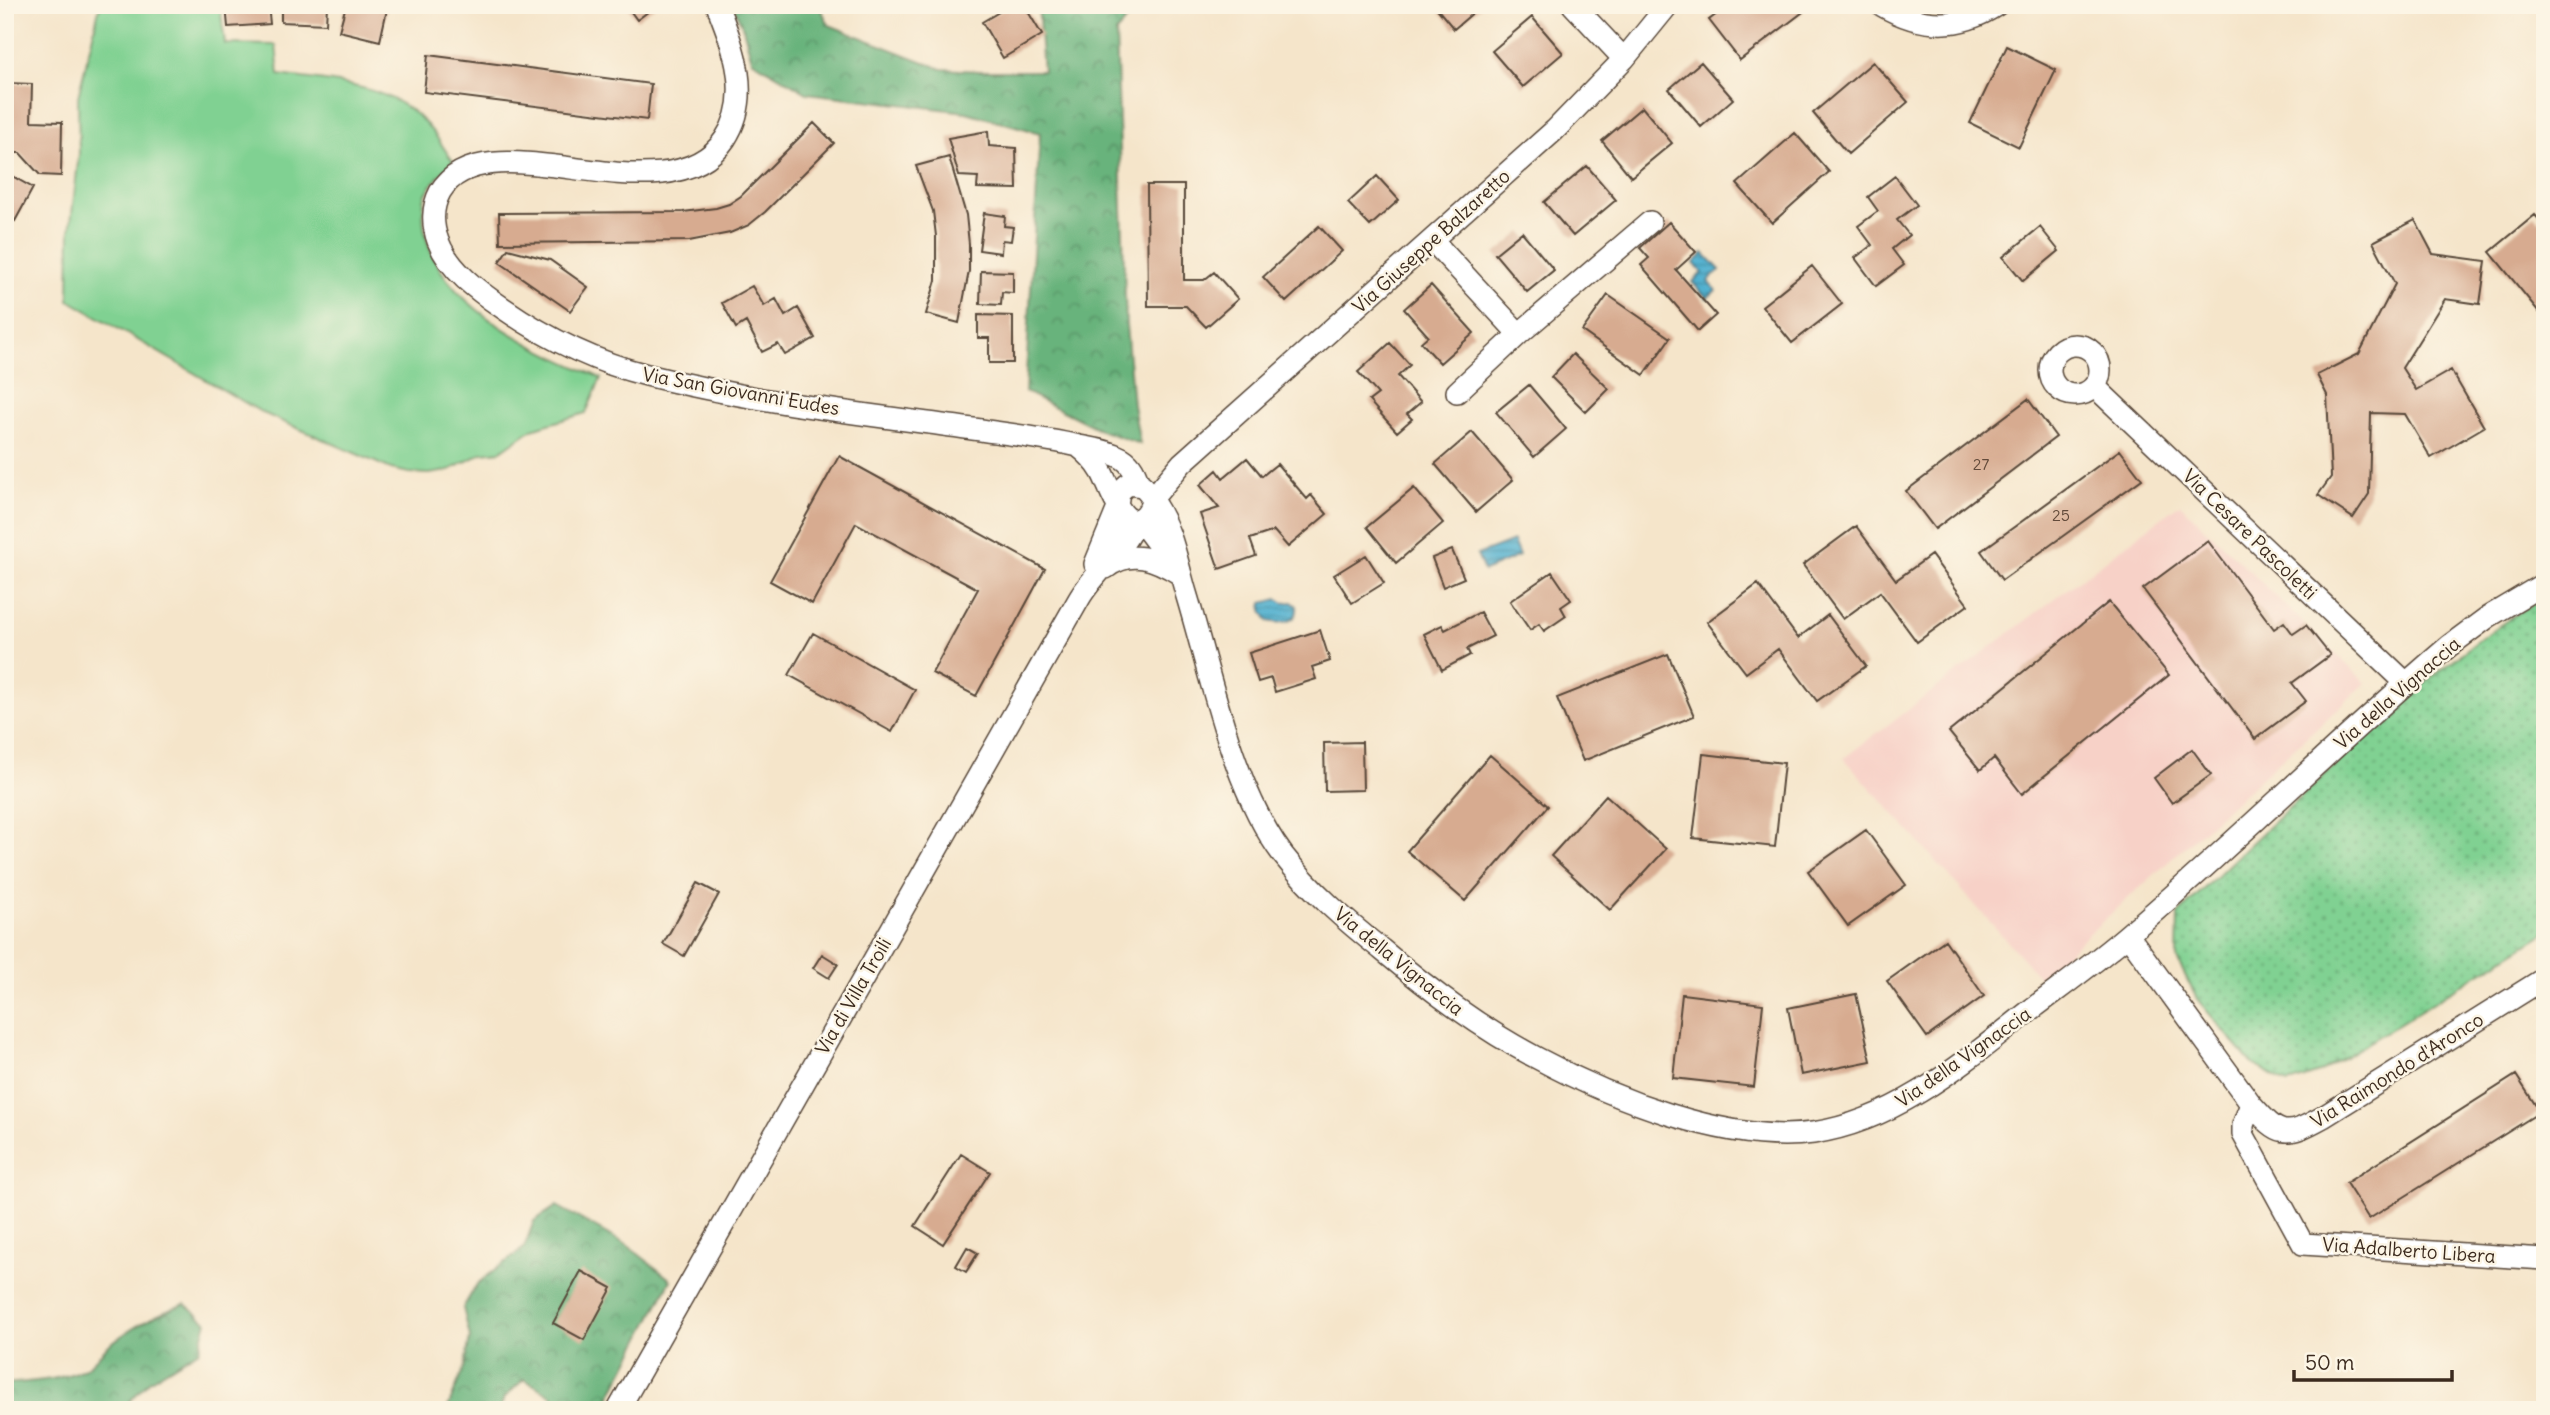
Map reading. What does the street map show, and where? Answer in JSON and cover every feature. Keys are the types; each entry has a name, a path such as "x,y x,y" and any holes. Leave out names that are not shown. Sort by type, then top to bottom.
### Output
{"street":[{"name":"Via San Giovanni Eudes","path":"718,5 734,51 739,92 731,127 715,151 692,165 662,173 604,172 514,163 472,167 449,180 439,194 435,206 437,237 450,262 489,298 553,340 598,360 644,374 747,396 1078,446 1112,454 1127,461 1146,492"},
{"path":"1573,5 1624,59"},
{"name":"Via Giuseppe Balzaretto","path":"1146,492 1182,463 1555,130 1624,59 1668,5"},
{"path":"1881,5 1917,22 1934,24 1963,21 1997,5"},
{"path":"1457,392 1519,334 1650,222"},
{"path":"1432,240 1519,334"},
{"name":"Via Cesare Pascoletti","path":"2094,386 2406,683"},
{"path":"1078,446 1100,469 1117,507 1127,517 1138,519 1148,512 1146,492 1128,484 1118,494 1117,507"},
{"name":"Via della Vignaccia","path":"1146,492 1172,538 1231,747 1248,791 1270,834 1300,876 1337,912 1417,980 1470,1019 1567,1074 1640,1104 1697,1121 1755,1132 1792,1135 1846,1126 1888,1109 1965,1061 2128,935 2406,683 2480,622 2545,583"},
{"name":"Via di Villa Troili","path":"618,1410 1088,582 1117,507"},
{"name":"Via della Vignaccia","path":"1138,519 1181,574"},
{"name":"Via di Villa Troili","path":"1088,582 1130,533 1138,519"},
{"path":"1088,582 1114,562 1128,557 1150,559 1181,574"},
{"name":"Via Raimondo d'Aronco","path":"2128,935 2251,1104 2262,1117 2280,1130 2298,1130 2545,978"},
{"name":"Via Adalberto Libera","path":"2251,1104 2243,1125 2243,1134 2303,1244 2545,1259"}],"shaded area":[{"path":"2180,504 2366,683 2040,978 1844,758"}],"green space":[{"path":"100,5 168,5 171,9 220,5 225,44 276,45 279,75 356,86 408,108 431,130 453,161 431,185 425,198 424,226 432,254 447,279 492,321 548,354 601,378 586,413 532,429 501,451 482,453 448,471 409,473 391,469 263,413 69,300 70,231 79,154 78,97"},
{"path":"733,5 819,5 829,25 942,69 1043,71 1038,5 1140,5 1116,32 1126,325 1133,405 1140,444 1103,431 1025,392 1040,133 966,112 807,93 752,60"},
{"path":"2545,597 2545,933 2319,1073 2287,1084 2251,1063 2197,999 2177,959 2178,915 2218,874 2416,692 2465,651"},
{"path":"557,1206 627,1245 671,1280 603,1410 566,1410 551,1395 524,1379 505,1397 499,1410 447,1410 465,1365 470,1337 463,1308 477,1284 524,1248 534,1221"},
{"path":"185,1304 207,1322 199,1350 149,1381 129,1402 126,1410 5,1410 5,1384 66,1376 85,1368 127,1332"}],"water":[{"path":"1704,253 1720,270 1708,281 1716,290 1707,298 1692,282 1702,273 1694,263"},
{"path":"1513,541 1519,556 1484,571 1477,555"},
{"path":"1278,599 1297,606 1297,612 1292,619 1283,622 1268,621 1262,610 1263,603"}],"building":[{"path":"226,5 268,5 270,24 228,27"},
{"path":"281,5 327,5 326,24 281,22"},
{"path":"346,5 388,5 380,41 339,31"},
{"path":"626,5 657,5 637,20"},
{"path":"1011,5 1024,5 1042,35 1003,58 982,22"},
{"path":"1434,5 1482,5 1454,29"},
{"path":"1729,5 1797,5 1803,12 1740,60 1709,20"},
{"path":"1532,17 1563,53 1523,87 1492,51"},
{"path":"2007,46 2056,70 2019,147 1970,123"},
{"path":"428,55 651,84 647,120 424,92"},
{"path":"1701,62 1733,99 1701,127 1669,89"},
{"path":"1873,62 1908,102 1848,154 1813,113"},
{"path":"5,83 32,84 31,121 62,122 61,176 40,175 20,153 5,153"},
{"path":"1642,107 1672,143 1631,177 1602,141"},
{"path":"814,123 834,143 765,212 749,225 730,233 689,241 500,243 499,213 683,212 729,204 741,196"},
{"path":"988,131 989,146 1016,148 1017,189 977,188 978,177 959,176 948,138"},
{"path":"1795,133 1829,172 1772,223 1737,184"},
{"path":"949,157 966,215 969,244 969,271 959,323 926,314 936,280 936,236 933,211 916,166"},
{"path":"1587,166 1616,200 1573,236 1544,202"},
{"path":"5,172 33,188 15,221 5,215"},
{"path":"1377,176 1399,200 1370,226 1348,203"},
{"path":"1895,176 1917,205 1897,220 1909,235 1892,249 1904,265 1876,286 1855,258 1872,245 1858,226 1878,211 1868,197"},
{"path":"1147,185 1184,185 1184,280 1204,280 1214,272 1238,299 1206,327 1186,306 1148,306"},
{"path":"984,213 1005,216 1004,226 1013,227 1011,241 1002,240 1001,253 979,250"},
{"path":"2535,215 2545,226 2543,317 2490,252"},
{"path":"2415,220 2433,254 2486,261 2480,304 2445,299 2402,368 2416,390 2451,370 2484,427 2431,458 2405,414 2371,413 2369,494 2353,518 2318,495 2331,477 2327,395 2317,375 2359,354 2395,284 2373,242"},
{"path":"1669,222 1696,252 1676,270 1716,315 1698,331 1641,265 1649,258 1640,248"},
{"path":"1319,226 1342,251 1286,302 1263,277"},
{"path":"2040,227 2059,251 2023,281 2003,257"},
{"path":"1522,232 1554,270 1527,292 1495,254"},
{"path":"508,249 550,260 588,287 570,311 499,262"},
{"path":"1812,266 1842,304 1792,343 1762,306"},
{"path":"981,271 1013,272 1013,293 1002,292 1001,305 980,304"},
{"path":"1431,285 1474,333 1440,363 1421,342 1428,336 1404,309"},
{"path":"752,286 764,306 776,299 785,316 798,308 815,338 785,355 778,344 762,352 746,322 736,328 722,303"},
{"path":"1608,295 1670,338 1644,375 1582,331"},
{"path":"978,315 1013,316 1013,363 989,363 989,338 978,338"},
{"path":"1390,343 1410,365 1398,376 1421,402 1407,414 1412,419 1397,432 1369,401 1378,394 1358,372"},
{"path":"1573,354 1609,389 1586,412 1551,377"},
{"path":"1529,385 1566,429 1534,457 1496,412"},
{"path":"2028,399 2056,437 1935,529 1906,491"},
{"path":"1472,432 1513,480 1476,512 1435,464"},
{"path":"2120,450 2142,479 2002,580 1981,551"},
{"path":"839,456 1045,569 976,696 932,673 978,589 856,523 812,604 770,581"},
{"path":"1247,458 1262,476 1277,464 1307,499 1311,495 1327,514 1288,547 1274,531 1250,539 1256,556 1219,569 1200,514 1219,508 1200,485 1217,470 1223,478"},
{"path":"1414,488 1443,523 1396,563 1367,527"},
{"path":"1856,526 1896,580 1931,555 1968,605 1917,642 1880,592 1843,619 1803,565"},
{"path":"2208,541 2274,629 2284,622 2293,634 2306,625 2330,655 2292,683 2306,701 2255,739 2143,589"},
{"path":"1452,550 1464,578 1443,587 1432,558"},
{"path":"1366,555 1384,583 1352,603 1334,575"},
{"path":"1552,572 1571,600 1561,607 1566,616 1544,631 1539,624 1530,630 1510,601"},
{"path":"1758,584 1798,638 1828,615 1866,666 1817,701 1778,649 1746,673 1707,622"},
{"path":"2109,602 2169,675 2022,794 1994,758 1980,770 1949,732"},
{"path":"1480,612 1493,636 1467,649 1470,655 1442,670 1424,634 1442,625 1445,630"},
{"path":"1320,630 1330,661 1312,667 1316,679 1275,692 1271,678 1258,682 1249,653"},
{"path":"813,633 915,690 892,732 789,675"},
{"path":"1668,654 1694,716 1583,761 1557,698"},
{"path":"1362,742 1363,790 1325,791 1324,743"},
{"path":"2192,749 2211,775 2172,803 2154,778"},
{"path":"1703,754 1784,763 1775,847 1693,838"},
{"path":"1490,755 1548,806 1465,901 1407,851"},
{"path":"1606,795 1666,849 1610,910 1551,856"},
{"path":"1866,830 1906,885 1848,926 1808,871"},
{"path":"698,883 719,894 684,956 663,944"},
{"path":"1945,940 1984,996 1927,1037 1887,981"},
{"path":"822,954 838,964 829,978 813,968"},
{"path":"1682,994 1763,1004 1754,1087 1673,1078"},
{"path":"1856,994 1871,1061 1801,1075 1788,1008"},
{"path":"2516,1075 2540,1112 2369,1219 2346,1183"},
{"path":"961,1154 990,1172 943,1244 915,1226"},
{"path":"967,1247 978,1253 966,1272 956,1266"},
{"path":"581,1271 612,1288 584,1340 553,1323"}]}
